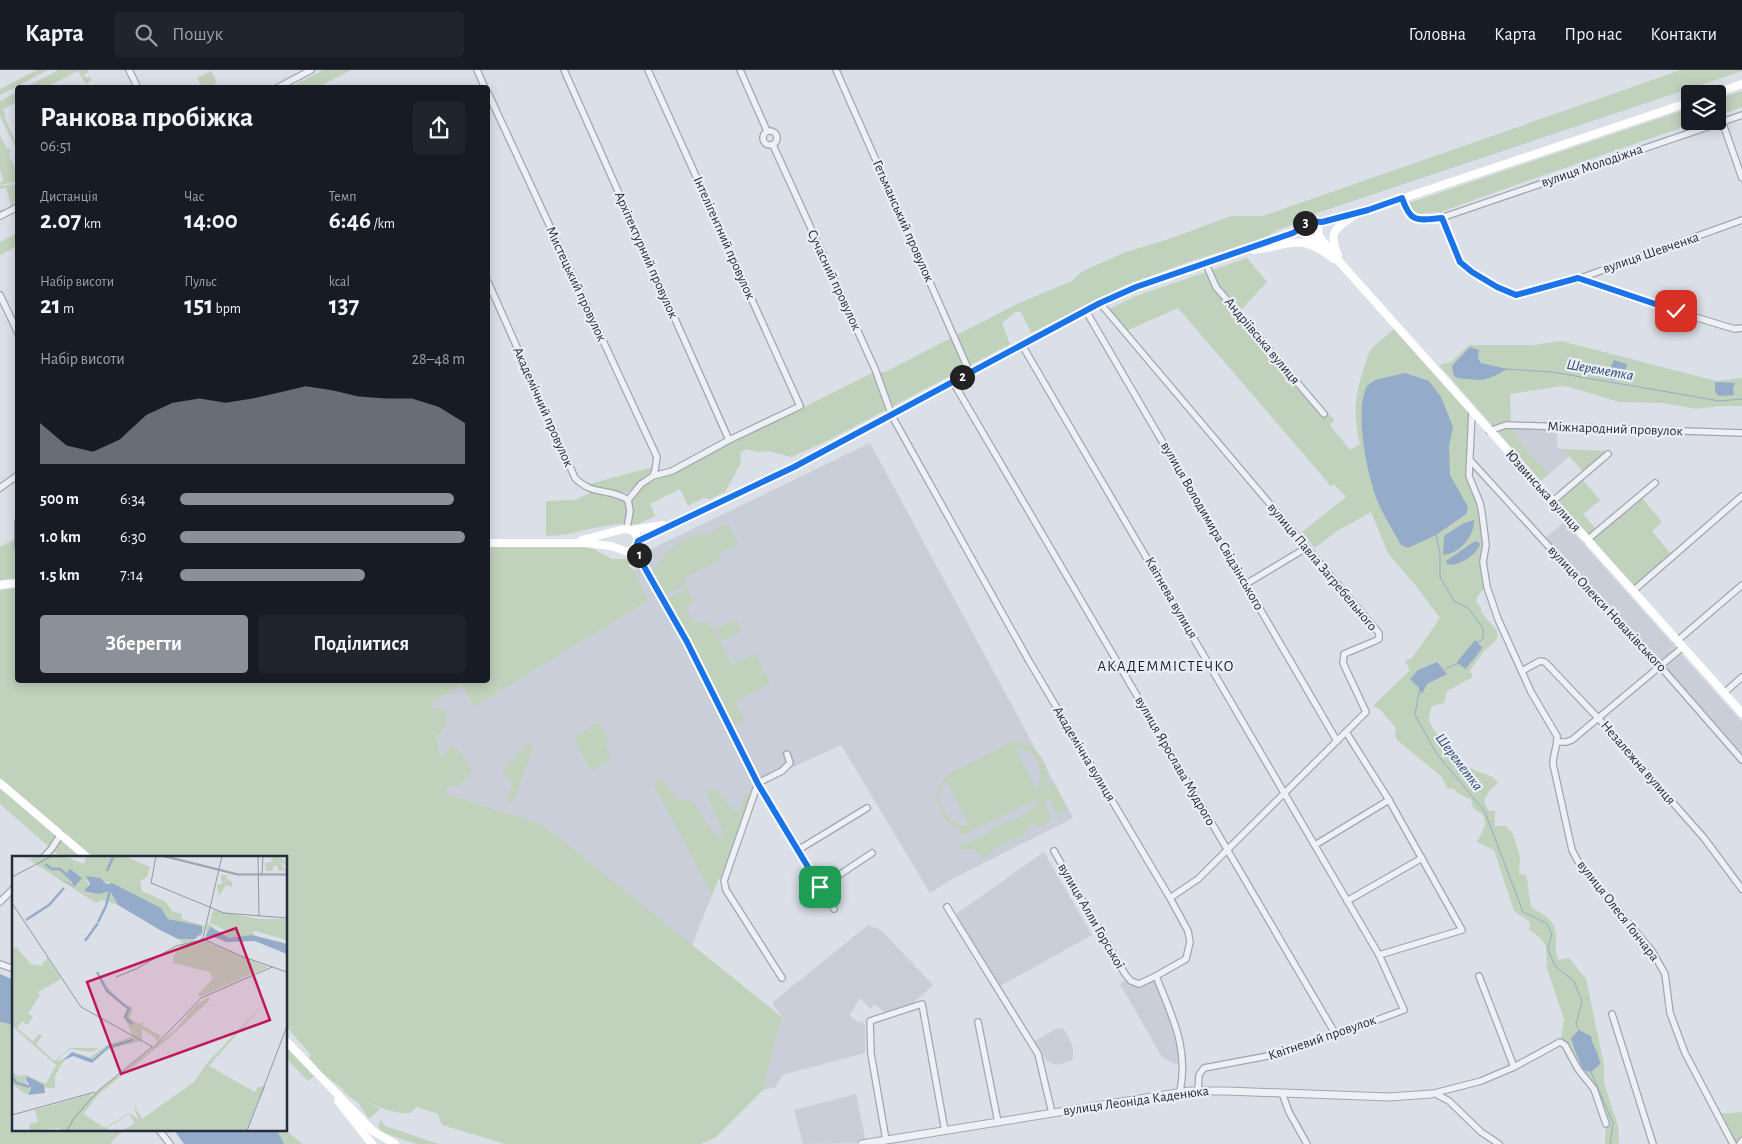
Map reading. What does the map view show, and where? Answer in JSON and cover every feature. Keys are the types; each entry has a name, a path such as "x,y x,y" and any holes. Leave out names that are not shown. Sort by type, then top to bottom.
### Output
{"main road":[{"path":"1726,90 1742,84"},
{"path":"1317,227 1681,105"},
{"path":"1254,250 1308,236 1315,236 1317,227 1322,222 1368,210"},
{"path":"1344,268 1333,244 1334,234 1339,226 1357,214"},
{"path":"490,543 584,543 617,548 628,552 637,544 694,514 794,467 892,416 1100,303 1136,287 1293,233 1309,220 1317,227 1322,240 1344,268"},
{"path":"1302,226 1302,231 1316,239 1336,258"},
{"path":"1233,254 1295,242 1307,243 1320,248 1344,268"},
{"name":"Юзвинська вулиця","path":"1344,268 1742,713"},
{"path":"552,544 584,540 626,530 657,527 694,514"},
{"path":"626,530 637,535 637,544"},
{"path":"617,548 615,539 626,530"},
{"path":"0,586 15,584"},
{"path":"0,783 86,856"},
{"path":"288,1043 373,1131 395,1144"},
{"path":"325,1083 371,1143"}],"street":[{"path":"129,70 136,85"},
{"path":"283,85 311,70"},
{"path":"477,70 484,85"},
{"name":"Архітектурний провулок","path":"564,70 729,440"},
{"name":"Інтелігентний провулок","path":"648,70 800,406 729,440"},
{"path":"740,70 767,131"},
{"name":"Гетьманський провулок","path":"836,70 970,373"},
{"name":"Мистецький провулок","path":"490,97 656,457 655,470 652,476"},
{"name":"вулиця Молодіжна","path":"1726,120 1742,115"},
{"name":"вулиця Молодіжна","path":"1442,218 1696,130"},
{"path":"1725,130 1742,178"},
{"path":"767,131 773,131 776,135 777,140 773,145 767,145 762,140 762,136 767,131"},
{"name":"Сучасний провулок","path":"773,145 875,369 892,416"},
{"path":"1402,198 1408,214 1417,220 1442,218"},
{"path":"0,216 15,209"},
{"name":"вулиця Шевченка","path":"1442,218 1460,262 1472,272 1497,287 1516,295 1578,278 1742,220"},
{"name":"Андріївська вулиця","path":"1206,264 1216,287 1324,414"},
{"path":"1578,278 1631,297 1721,325 1735,329 1742,328"},
{"name":"Академічний провулок","path":"490,287 575,478 588,489 620,494 628,500"},
{"path":"0,295 15,327"},
{"name":"вулиця Павла Загребельного","path":"1100,303 1380,636 1379,639 1344,654 1343,662 1366,712 1227,850 1192,883 1170,898"},
{"name":"вулиця Володимира Свідзінського","path":"1086,310 1337,741"},
{"name":"Квітнева вулиця","path":"1022,345 1379,954"},
{"name":"вулиця Ярослава Мудрого","path":"953,382 1336,1035"},
{"path":"1472,411 1470,479 1480,503 1486,542 1483,562 1487,587 1510,646 1534,698 1555,733 1557,742 1572,740 1599,719 1660,666 1680,644 1742,585"},
{"name":"Академічна вулиця","path":"892,416 1029,661 1170,898 1188,932 1190,942 1186,960 1156,976"},
{"name":"Міжнародний провулок","path":"1489,431 1506,425 1742,433"},
{"path":"626,530 630,511 628,500 641,484 652,476 672,471 729,440"},
{"path":"1552,502 1608,454"},
{"name":"вулиця Олекси Новаківського","path":"1470,460 1654,662 1660,666 1742,760"},
{"path":"2,485 15,477"},
{"path":"1587,540 1655,483"},
{"path":"1633,591 1742,496"},
{"path":"637,544 642,563 687,642 758,784 834,909"},
{"path":"1246,584 1306,548"},
{"path":"628,552 642,563"},
{"name":"Незалежна вулиця","path":"1522,671 1540,661 1545,662 1599,719 1704,838 1742,889"},
{"path":"1724,693 1742,677"},
{"path":"1346,732 1389,800 1462,930 1379,954"},
{"name":"вулиця Олеся Гончара","path":"1557,742 1553,764 1572,850 1580,865 1652,951 1661,966 1666,978 1670,1013 1685,1053 1733,1144"},
{"path":"782,978 726,890 724,881 758,784 782,771 790,763 787,754"},
{"path":"1316,844 1389,800"},
{"path":"798,850 867,808"},
{"path":"44,856 61,834"},
{"path":"820,887 872,852"},
{"name":"вулиця Алли Горської","path":"1054,852 1125,974 1131,981 1139,984 1156,976"},
{"path":"1347,901 1422,858"},
{"path":"0,902 12,890"},
{"path":"948,907 1038,1054 1052,1113"},
{"name":"Квітневий провулок","path":"1198,1091 1199,1075 1204,1068 1265,1058 1404,1010 1379,954"},
{"path":"0,964 12,968"},
{"path":"1156,976 1178,1032 1183,1072 1180,1092"},
{"path":"1479,976 1514,1068"},
{"path":"886,1140 871,1054 870,1021 922,1004 945,1131"},
{"path":"1612,1014 1653,1144"},
{"path":"978,1022 998,1122"},
{"name":"вулиця Леоніда Каденюка","path":"862,1144 1180,1092 1390,1097 1431,1094 1481,1082 1514,1068 1556,1042 1563,1042 1578,1069 1594,1089 1606,1124"},
{"path":"1282,1093 1289,1112 1307,1144"},
{"name":"вулиця Леоніда Каденюка","path":"1431,1094 1441,1095 1449,1100 1481,1132 1499,1144"},
{"path":"161,1132 170,1144"}],"shaded area":[{"path":"1511,427 1557,429 1557,448 1563,449 1570,456 1549,474 1527,451"},
{"path":"870,443 1073,818 954,878 930,893 841,745 758,783 724,875 718,880 692,945 542,824 447,794 432,703 461,684 474,707 648,601 634,570 645,565 641,554"},
{"path":"1564,522 1678,650 1660,665 1544,539"},
{"path":"1681,654 1742,722 1742,756 1666,671 1665,667"},
{"path":"1044,852 1092,935 1000,986 956,914"},
{"path":"868,925 881,930 933,985 910,1006 886,1013 874,1004 871,1009 860,998 849,1015 865,1025 865,1053 782,1075 776,1087 763,1090 783,1018 772,1003"},
{"path":"1156,976 1178,1032 1183,1063 1175,1064 1162,1057 1120,984 1128,978 1139,984"},
{"path":"1057,1028 1064,1029 1070,1040 1073,1047 1073,1060 1057,1065 1046,1061 1035,1041"},
{"path":"856,1094 866,1143 803,1144 794,1110"}],"green space":[{"path":"37,70 48,70 19,85 15,85 15,87 0,95 0,89"},
{"path":"59,70 87,70 89,73 85,73 84,76 88,78 90,76 91,80 86,84 78,71 50,85 30,85"},
{"path":"323,70 351,70 322,85 295,85"},
{"path":"1681,70 1742,70 1700,85 1681,85 1681,91 1308,216 1300,214 1297,223 1280,229 1264,238 1194,260 1126,285 1031,333 1021,312 1015,312 1002,323 1010,344 831,439 792,457 768,451 758,452 746,449 740,453 741,463 725,492 710,499 703,498 688,506 680,489 650,504 655,516 639,524 631,524 633,511 631,500 641,486 673,473 730,442 872,373 885,372 1019,303 1072,281 1081,272 1123,253 1172,238 1231,216 1263,216"},
{"path":"211,71 217,83 201,85 197,78"},
{"path":"1742,91 1742,107 1726,113 1726,96"},
{"path":"15,93 15,103 3,109 6,115 4,116 15,141 15,146 0,116 0,101"},
{"path":"1681,111 1681,128 1441,212 1420,214 1413,211 1409,203"},
{"path":"0,135 7,148 11,150 9,155 15,168 15,182 0,185 3,181 0,169"},
{"path":"15,184 15,205 0,213 0,210 7,209 11,205 6,188 0,189 0,186"},
{"path":"15,234 15,247 0,255 0,242"},
{"path":"1247,258 1267,282 1241,310 1334,420 1330,425 1350,450 1360,444 1357,431 1356,398 1368,355 1371,349 1394,329 1471,412 1469,473 1479,499 1486,543 1483,562 1486,587 1478,595 1476,602 1481,608 1481,612 1497,631 1497,639 1484,651 1470,670 1473,677 1447,691 1444,703 1432,706 1429,717 1434,729 1455,754 1457,761 1493,777 1498,783 1486,796 1486,807 1489,811 1495,811 1495,826 1506,826 1513,834 1520,857 1519,874 1526,875 1532,908 1547,917 1553,925 1558,960 1569,958 1586,979 1604,1065 1604,1083 1618,1126 1619,1144 1605,1144 1606,1124 1598,1098 1561,1039 1564,1019 1546,965 1548,964 1545,945 1529,929 1530,922 1514,911 1494,850 1477,842 1485,826 1484,816 1473,808 1471,800 1457,793 1455,789 1447,788 1442,777 1397,740 1395,736 1396,728 1380,709 1373,706 1410,670 1405,661 1412,658 1440,618 1388,553 1371,512 1337,531 1315,548 1302,532 1346,497 1334,484 1331,486 1178,308 1126,331 1109,309 1136,296"},
{"path":"1561,341 1716,381 1742,378 1742,406 1718,406 1696,409 1663,403 1619,402 1562,386 1510,394 1511,427 1527,451 1549,474 1541,481 1439,365 1451,362 1469,345 1534,345"},
{"path":"1563,449 1609,451 1585,474"},
{"path":"653,467 627,493 594,487 589,484"},
{"path":"1582,479 1600,500 1583,514 1596,529 1588,536 1558,501"},
{"path":"591,492 608,494 619,498 626,506 627,512 624,524 546,536 546,501 576,500"},
{"path":"1642,498 1662,522 1652,531 1671,554 1634,587 1592,540"},
{"path":"728,524 738,544 717,555 720,561 684,577 687,584 664,596 651,572 663,559 666,552 700,532 705,538 720,526"},
{"path":"15,540 15,578 0,580 0,546"},
{"path":"490,547 590,547 612,559 632,559 635,563 628,565 634,570 648,601 474,707 461,684 432,703 433,709 443,709 447,721 437,736 441,758 452,747 457,748 472,770 459,785 454,787 446,786 447,794 542,824 783,1018 763,1090 715,1138 700,1144 505,1144 442,1125 438,1114 416,1107 411,1113 381,1108 339,1086 329,1079 309,1058 311,1055 288,1028 288,856 86,856 0,783 0,590 15,588 15,683 490,683"},
{"path":"687,588 694,602 686,607 693,622 700,623 705,621 713,628 732,665 755,653 771,684 735,702 745,721 731,728 665,600"},
{"path":"736,619 742,631 722,641 716,629"},
{"path":"595,724 600,725 607,736 606,745 611,755 608,760 592,771 575,741 577,736"},
{"path":"1017,741 1034,749 1045,764 1049,776 1046,787 1054,783 1067,807 1063,812 1057,814 1051,800 1047,800 1045,808 1051,813 1051,819 1040,826 1031,823 1021,837 1002,844 985,857 976,850 959,850 959,846 976,840 998,826 1024,815 1036,805 1039,798 963,835 959,832 960,829 946,820 939,809 938,788 948,776 1011,742","holes":["1015,748 1029,752 1038,763 1040,776 1037,790","947,782 968,824 968,825 954,822 943,810 939,795"]},
{"path":"527,744 532,745 533,748 514,800 512,803 507,803 505,798 513,784 504,774 503,769"},
{"path":"657,779 663,781 677,799 693,803 717,837 720,838 723,836 723,831 707,795 708,789 716,790 737,813 740,810 745,794 754,795 724,875 718,880 712,895 654,785"},
{"path":"0,788 81,856 60,856 0,804"},
{"path":"0,1022 12,1025 12,1132 121,1132 110,1144 0,1144"},
{"path":"288,1049 314,1076 308,1081 288,1060"},
{"path":"343,1089 380,1109 369,1119 357,1101"},
{"path":"1742,1112 1742,1141 1740,1144 1733,1144 1717,1114"},
{"path":"381,1120 385,1126 438,1144 417,1144 381,1132 378,1126"},
{"path":"278,1132 288,1132 303,1144 284,1144"}],"water":[{"path":"1470,347 1479,350 1478,358 1481,363 1507,369 1485,379 1462,379 1454,376 1452,366"},
{"path":"1614,360 1627,364 1624,380 1610,380 1611,366"},
{"path":"1405,373 1429,381 1441,397 1453,427 1449,446 1450,475 1468,507 1466,514 1436,535 1408,548 1401,545 1377,500 1369,475 1362,426 1363,397 1367,386 1375,380"},
{"path":"1715,382 1735,383 1734,395 1719,396 1715,392"},
{"path":"1474,520 1472,532 1465,543 1455,551 1443,555 1444,536 1464,523"},
{"path":"1475,541 1480,543 1479,547 1471,556 1456,564 1447,564 1446,561"},
{"path":"1475,640 1482,647 1465,669 1457,662"},
{"path":"1437,662 1447,674 1427,684 1422,694 1410,679 1418,670"},
{"path":"0,974 12,979 12,1025 0,1022"},
{"path":"1579,1030 1591,1036 1599,1057 1600,1064 1591,1072 1583,1070 1571,1038"},
{"path":"175,1132 278,1132 284,1144 184,1144"}],"waterway":[{"name":"Шереметка","path":"1505,369 1552,372 1720,401 1742,399"},
{"name":"Шереметка","path":"1436,535 1440,553 1440,577 1454,601 1468,608 1483,628 1483,639 1477,643"},
{"name":"Шереметка","path":"1445,669 1459,663"},
{"name":"Шереметка","path":"1420,687 1415,714 1436,753 1485,812 1523,912 1546,923 1552,933 1548,949 1555,966 1574,981 1582,1002 1576,1024 1579,1030"},
{"name":"Шереметка","path":"1591,1072 1613,1123 1610,1144"}],"district":[{"name":"АКАДЕММІСТЕЧКО","path":"1166,666"}],"route":[{"path":"820,887 758,784 687,642 642,563 636,547 638,541 794,467 1100,303 1136,287 1293,233 1306,221 1322,222 1368,210 1402,198 1408,214 1417,220 1442,218 1460,262 1472,272 1497,287 1516,295 1578,278 1676,311"}]}
